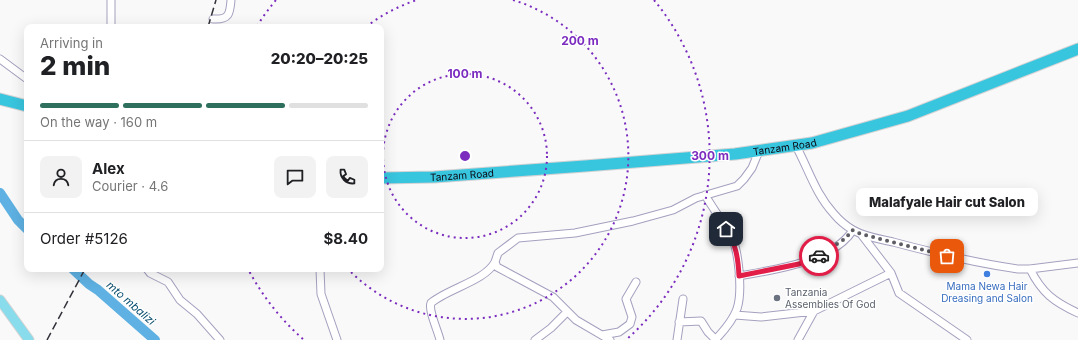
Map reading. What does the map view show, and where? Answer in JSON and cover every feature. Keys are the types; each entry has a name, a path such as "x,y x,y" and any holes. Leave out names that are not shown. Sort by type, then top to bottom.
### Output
{"highway":[{"name":"Tanzam Road","path":"384,178 454,176 735,154 796,146 835,137 908,116 1078,49"},
{"path":"0,99 24,105"}],"main road":[{"path":"0,300 29,340"}],"street":[{"path":"111,0 111,24"},
{"path":"213,19 222,19 226,17 229,13 231,0"},
{"path":"0,59 24,77"},
{"path":"796,146 807,167 812,183 834,214 852,230 861,234 918,249 1018,269 1078,263"},
{"path":"440,340 437,326 430,311 431,303 436,298 468,283 491,268 498,253 518,238 575,233 633,221 673,210 696,198 728,190 740,183 752,168 759,151"},
{"path":"680,322 701,320 715,340 735,315 740,301 737,252 732,240 704,196"},
{"path":"739,276 799,264 815,259 839,244 849,236 852,230"},
{"path":"861,234 891,273 895,287 899,293 967,340"},
{"path":"495,262 497,267 553,297 576,320 610,340"},
{"path":"1030,269 1036,281 1048,296 1078,312"},
{"path":"150,272 168,282 180,300 196,314 220,340"},
{"path":"320,272 321,294 337,340"},
{"path":"735,315 761,317 814,312 891,273"},
{"path":"601,335 619,332 630,324 632,317 626,299 636,282"},
{"path":"677,340 683,300"},
{"path":"535,340 551,328 567,312"},
{"path":"798,340 814,312"}],"waterway":[{"name":"mto mbalizi","path":"0,193 18,220 24,226"},
{"name":"mto mbalizi","path":"76,272 155,340"}],"railway":[{"path":"209,24 216,0"},
{"path":"47,340 83,272"}],"way so far":[{"path":"819,256 846,238 852,230 861,234 947,256"}],"place":[{"name":"Malafyale Hair cut Salon","path":"947,256"},
{"name":"Mama Newa Hair Dreasing and Salon","path":"987,274"},
{"name":"Tanzania Assemblies Of God","path":"777,298"}],"route":[{"path":"726,229 737,252 739,276 799,264 815,259 819,256"}]}
